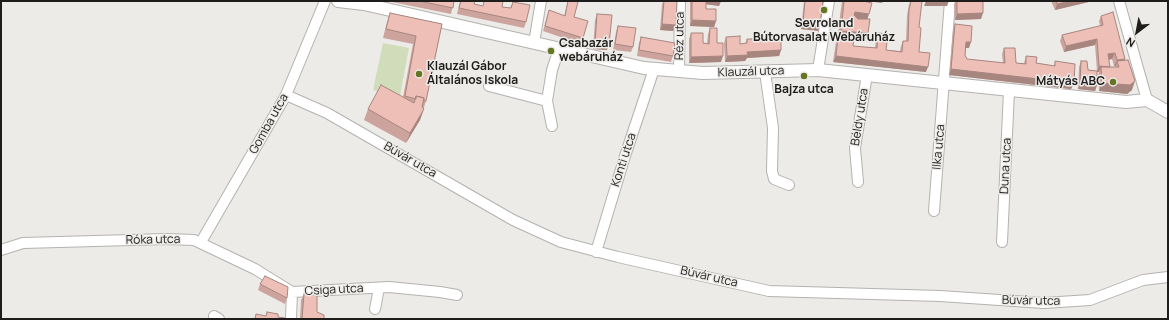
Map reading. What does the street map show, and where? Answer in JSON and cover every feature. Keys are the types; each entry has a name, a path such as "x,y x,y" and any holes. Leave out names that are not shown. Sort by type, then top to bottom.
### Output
{"street":[{"name":"Gomba utca","path":"201,242 286,95 325,1"},
{"name":"Klauzál utca","path":"338,1 364,3 644,68 703,73 818,70 1126,102 1147,100"},
{"path":"534,43 541,1"},
{"name":"Réz utca","path":"679,71 680,1"},
{"path":"818,70 829,1"},
{"path":"944,84 950,1"},
{"path":"1119,1 1147,100 1168,112"},
{"path":"552,126 547,101 552,70 559,49"},
{"name":"Konti utca","path":"596,252 625,156 654,69"},
{"path":"765,72 773,128 772,171 774,179 789,185"},
{"name":"Béldy utca","path":"858,182 855,148 867,76"},
{"name":"Ilka utca","path":"934,211 944,84"},
{"path":"489,86 547,101"},
{"name":"Duna utca","path":"1002,242 1009,91"},
{"name":"Búvár utca","path":"286,95 327,113 513,220 561,242 596,252 769,291 940,296 1044,303 1090,300 1143,280 1168,277"},
{"name":"Róka utca","path":"1,250 23,243 168,239 194,240 255,269 292,292"},
{"name":"Csiga utca","path":"291,319 292,292 389,287 440,292 457,296"},
{"name":"Csiga utca","path":"375,309 378,288"}],"green space":[{"path":"383,43 409,48 400,96 373,90"}],"building":[{"path":"419,1 454,1 453,8"},
{"path":"461,1 475,1 474,4 483,6 484,1 503,1 502,7 511,8 513,2 530,5 526,22 459,8"},
{"path":"568,1 578,2 574,17 588,21 583,38 545,26 549,10 565,16"},
{"path":"664,1 677,1 676,25 662,24"},
{"path":"692,1 706,1 706,9 716,9 716,21 692,20"},
{"path":"805,1 823,1 820,25 803,23"},
{"path":"844,1 863,1 872,3 869,14 855,12 854,15 858,19 870,19 868,33 841,31"},
{"path":"911,1 922,1 919,27 921,28 919,52 930,53 928,67 836,56 838,36 854,39 853,46 877,48 878,33 888,34 886,50 902,52 903,41 908,41 909,10"},
{"path":"957,1 983,1 983,13 957,14"},
{"path":"1056,1 1071,1 1057,4"},
{"path":"1113,12 1125,59 1117,60 1115,53 1108,54 1110,67 1099,66 1097,39 1066,46 1062,35 1103,25 1101,16"},
{"name":"Klauzál Gábor Általános Iskola","path":"390,13 442,24 426,101 424,101 424,98 416,96 416,99 405,96 416,36 386,29"},
{"path":"597,14 612,15 609,45 595,43"},
{"path":"955,24 972,26 971,42 966,42 965,55 967,59 1005,63 1004,48 1015,48 1016,63 1026,64 1026,56 1037,57 1036,63 1055,66 1055,61 1075,64 1074,83 951,69"},
{"path":"618,26 636,28 633,47 615,44"},
{"path":"710,28 717,28 717,43 723,43 723,56 691,57 691,33 703,33 703,43 709,44"},
{"path":"740,36 740,44 747,43 747,39 781,39 781,50 747,52 748,55 727,56 726,37"},
{"path":"641,37 675,43 673,56 639,50"},
{"path":"1128,60 1135,81 1130,85 1102,83 1101,67 1119,67 1117,61"},
{"path":"1081,61 1087,61 1088,70 1097,71 1097,85 1080,83"},
{"path":"381,85 414,103 416,96 424,98 422,107 424,109 410,133 368,109"},
{"path":"265,276 288,287 287,298 260,284"},
{"path":"304,294 317,295 317,312 324,315 324,319 302,319"},
{"path":"267,312 278,314 278,317 285,318 255,319 256,314 266,316"}],"place":[{"name":"Sevroland Bútorvasalat Webáruház","path":"824,10"},
{"name":"Csabazár webáruház","path":"551,51"},
{"name":"Klauzál Gábor Általános Iskola","path":"419,74"},
{"name":"Bajza utca","path":"804,76"},
{"name":"Mátyás ABC","path":"1113,82"}]}
